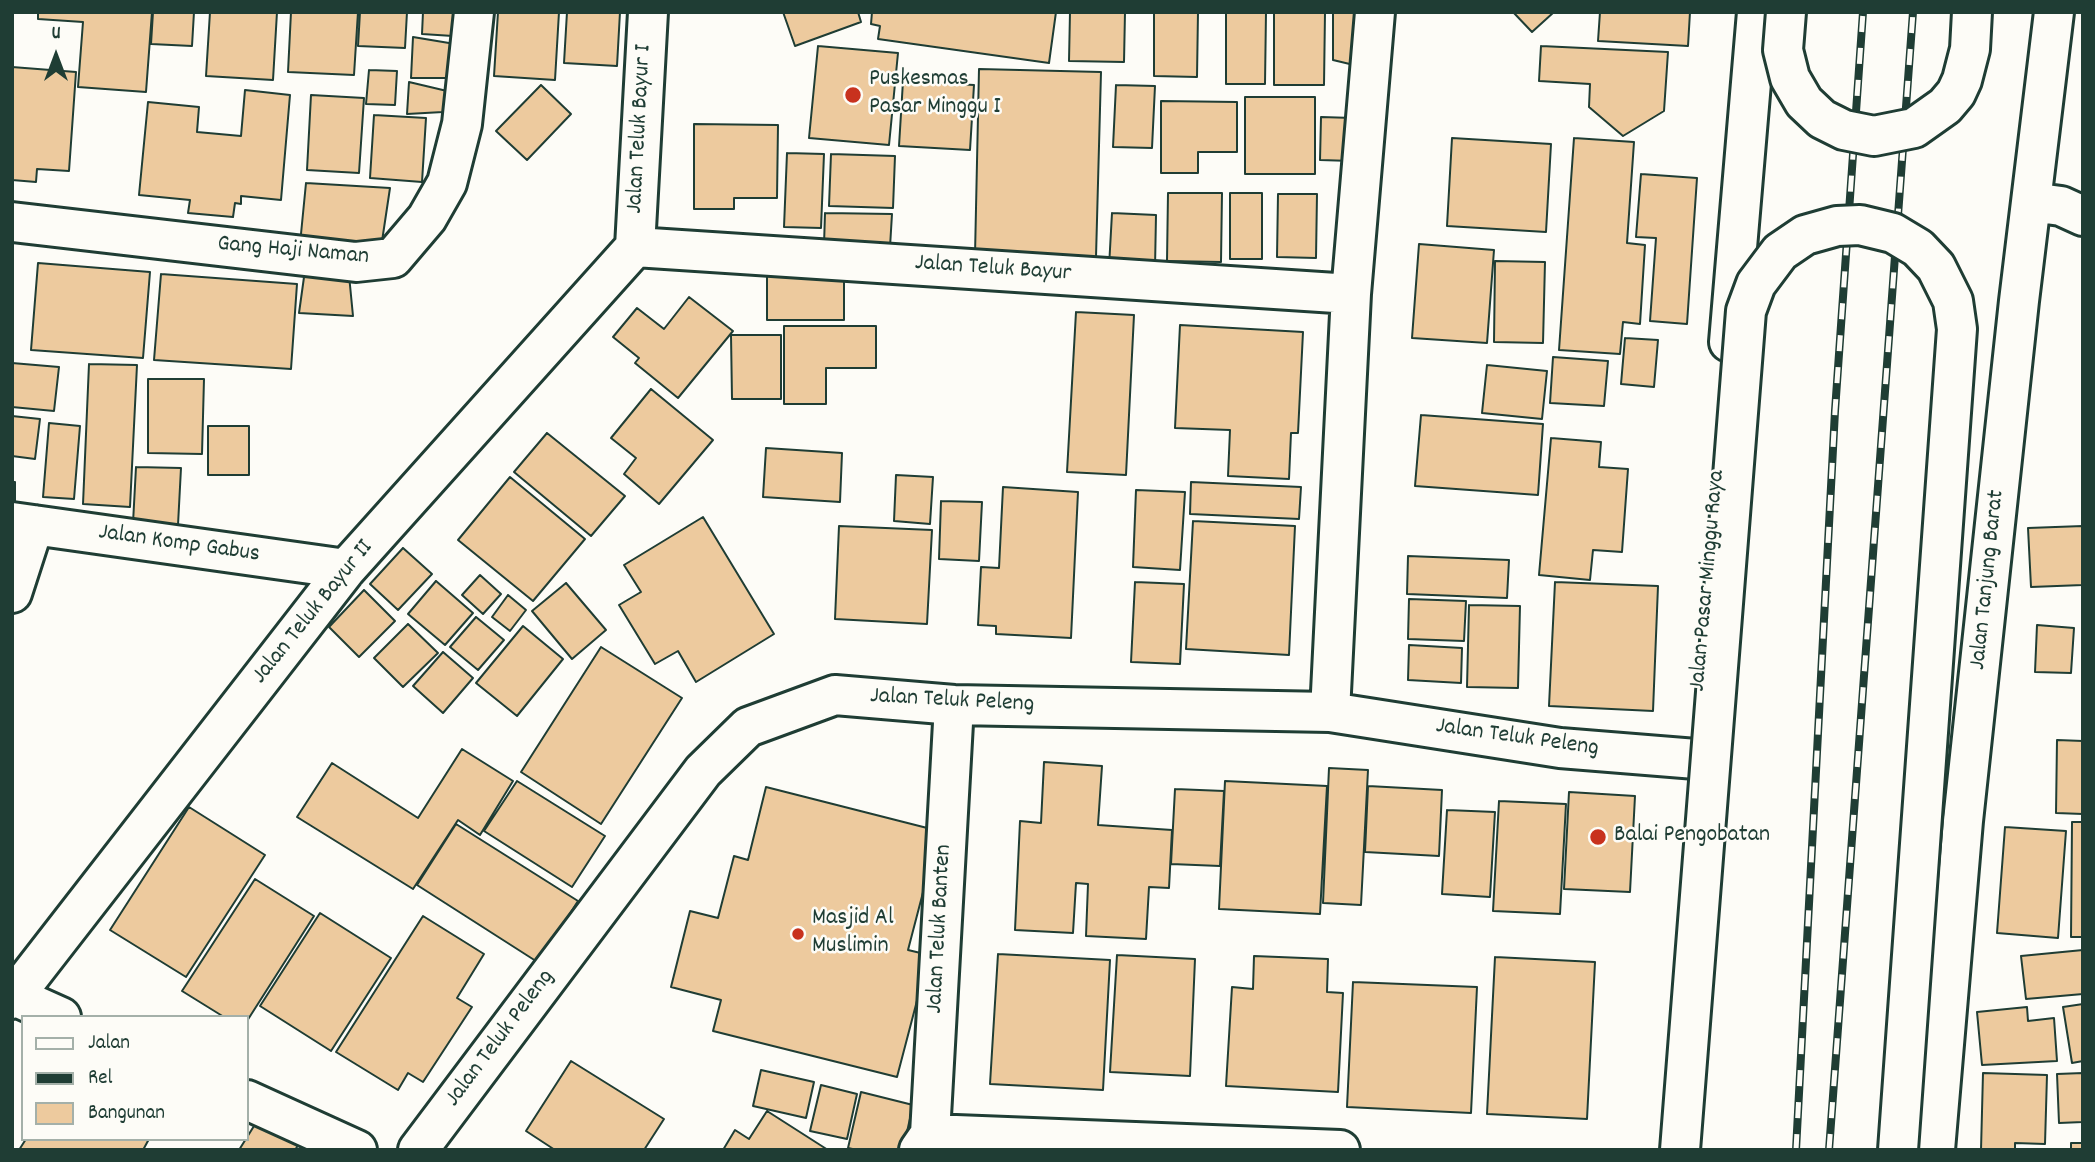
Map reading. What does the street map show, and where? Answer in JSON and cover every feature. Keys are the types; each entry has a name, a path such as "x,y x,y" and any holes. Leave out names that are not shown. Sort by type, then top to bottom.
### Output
{"street":[{"name":"Gang Haji Naman","path":"12,222 356,261 393,258 427,218 447,183 463,124 474,12"},
{"name":"Jalan Teluk Bayur I","path":"635,247 648,12"},
{"path":"1330,712 1351,294 1375,12"},
{"name":"Jalan Pasar Minggu Raya","path":"1661,1150 1757,12"},
{"path":"1786,12 1783,50 1790,78 1804,102 1822,119 1844,130 1874,136 1914,128 1945,106 1956,93 1970,49 1972,12"},
{"name":"Jalan Tanjung Barat","path":"1934,1150 1963,821 2054,12"},
{"path":"2031,202 2061,206 2083,216"},
{"path":"1680,1150 1746,311 1756,284 1780,252 1805,235 1837,226 1860,225 1893,233 1918,248 1936,267 1952,301 1957,329 1898,1150"},
{"name":"Jalan Teluk Bayur","path":"635,247 1351,294"},
{"name":"Jalan Teluk Bayur II","path":"13,997 346,569 635,247"},
{"path":"12,593 23,523"},
{"name":"Jalan Komp Gabus","path":"23,523 346,569"},
{"name":"Jalan Teluk Peleng","path":"418,1150 703,771 748,727 835,695 954,705 1330,712 1560,748 1696,759"},
{"name":"Jalan Teluk Banten","path":"924,1142 954,705"},
{"path":"13,997 56,1015"},
{"path":"248,1100 357,1150"},
{"path":"924,1142 1340,1150"}],"building":[{"path":"38,12 152,12 146,92 78,87 83,22 38,19"},
{"path":"153,12 194,12 192,46 151,44"},
{"path":"210,12 277,12 273,80 206,76"},
{"path":"291,12 358,12 354,75 288,72"},
{"path":"360,12 407,12 405,48 358,46"},
{"path":"423,12 456,12 453,36 422,34"},
{"path":"498,12 559,12 555,80 494,76"},
{"path":"567,12 620,12 617,66 564,63"},
{"path":"783,12 858,12 861,22 795,46"},
{"path":"872,12 1056,12 1049,63 878,39 880,26 871,24"},
{"path":"1070,12 1125,12 1124,62 1069,61"},
{"path":"1154,12 1198,12 1197,77 1154,76"},
{"path":"1226,12 1266,12 1265,84 1226,84"},
{"path":"1274,12 1325,12 1324,85 1274,85"},
{"path":"1333,12 1364,12 1358,66 1333,60"},
{"path":"1513,12 1554,12 1532,32"},
{"path":"1600,12 1690,12 1688,46 1598,41"},
{"path":"413,37 455,44 457,78 411,78"},
{"name":"Puskesmas Pasar Minggu I","path":"818,46 898,53 889,145 809,138"},
{"path":"1541,46 1668,52 1664,111 1623,136 1589,107 1590,84 1539,81"},
{"path":"12,67 76,72 69,171 37,169 36,182 12,180"},
{"path":"979,69 1101,72 1096,257 975,255"},
{"path":"369,70 397,71 395,105 366,104"},
{"path":"903,81 974,85 970,150 899,146"},
{"path":"409,82 447,91 443,112 407,114"},
{"path":"541,85 571,114 527,160 496,131"},
{"path":"1116,85 1155,86 1152,148 1113,147"},
{"path":"245,90 290,95 281,200 241,196 241,204 235,203 233,217 188,213 190,200 139,195 148,102 199,107 197,132 241,136"},
{"path":"311,95 364,98 359,173 307,170"},
{"path":"1245,97 1315,97 1315,174 1245,174"},
{"path":"1161,101 1237,102 1237,152 1198,152 1198,173 1161,173"},
{"path":"374,115 426,118 422,182 370,178"},
{"path":"1321,117 1353,118 1352,161 1320,160"},
{"path":"694,124 778,125 777,198 734,198 734,209 694,209"},
{"path":"1452,138 1551,144 1546,232 1447,226"},
{"path":"1574,138 1634,142 1627,243 1645,245 1640,324 1623,322 1620,354 1559,350"},
{"path":"787,153 824,154 821,228 784,227"},
{"path":"831,154 895,156 893,208 829,206"},
{"path":"1641,174 1697,178 1687,324 1650,321 1656,238 1636,237"},
{"path":"306,183 390,188 381,248 300,244"},
{"path":"1168,193 1222,193 1221,262 1167,261"},
{"path":"1230,193 1262,193 1262,259 1230,259"},
{"path":"1278,194 1317,194 1316,258 1277,257"},
{"path":"825,213 892,214 890,247 824,245"},
{"path":"1112,213 1156,215 1155,268 1109,267"},
{"path":"1419,244 1494,250 1487,343 1412,338"},
{"path":"1495,261 1545,262 1543,343 1494,342"},
{"path":"38,263 150,272 143,358 31,350"},
{"path":"305,270 349,275 353,316 299,313"},
{"path":"844,272 844,320 767,320 767,273"},
{"path":"161,274 297,284 291,369 154,360"},
{"path":"689,297 733,331 678,398 635,363 639,358 613,337 637,308 664,329"},
{"path":"1076,312 1134,315 1126,475 1067,472"},
{"path":"1180,325 1303,332 1298,433 1291,433 1289,479 1228,476 1230,430 1175,428"},
{"path":"784,326 876,326 876,368 826,368 826,404 784,404"},
{"path":"731,335 781,335 781,399 732,399"},
{"path":"1625,338 1658,340 1654,387 1621,384"},
{"path":"1553,357 1608,361 1604,406 1550,403"},
{"path":"12,363 59,367 54,411 12,407"},
{"path":"89,364 137,365 130,507 83,504"},
{"path":"1487,365 1547,371 1542,419 1482,413"},
{"path":"148,379 204,379 202,454 148,453"},
{"path":"651,389 713,440 659,504 624,474 636,458 611,438"},
{"path":"1421,415 1543,424 1538,495 1415,486"},
{"path":"12,416 40,419 35,459 12,456"},
{"path":"49,423 80,426 74,499 43,497"},
{"path":"208,426 249,426 249,475 208,475"},
{"path":"547,433 625,496 591,536 514,472"},
{"path":"1551,438 1601,442 1599,467 1628,469 1622,552 1593,550 1590,580 1539,575"},
{"path":"766,448 842,453 840,502 763,497"},
{"path":"136,467 181,468 178,525 133,523"},
{"path":"896,475 933,477 930,524 894,521"},
{"path":"510,477 585,539 533,601 458,540"},
{"path":"12,482 15,482 15,517 12,517"},
{"path":"1191,482 1301,487 1299,519 1190,514"},
{"path":"1003,487 1078,492 1071,638 996,634 996,626 978,625 981,567 999,568"},
{"path":"1136,490 1185,492 1180,570 1133,567"},
{"path":"941,501 982,502 979,561 939,559"},
{"path":"703,517 774,634 696,682 678,651 655,664 619,605 641,592 624,565"},
{"path":"1193,521 1295,526 1289,655 1186,649"},
{"path":"839,526 932,530 927,624 835,619"},
{"path":"2083,526 2083,585 2031,587 2028,528"},
{"path":"403,548 432,574 398,610 370,584"},
{"path":"1408,556 1509,560 1507,598 1407,594"},
{"path":"480,575 501,594 483,614 462,595"},
{"path":"436,581 473,613 445,645 408,614"},
{"path":"1135,582 1184,584 1180,664 1131,662"},
{"path":"1555,582 1658,586 1653,711 1549,706"},
{"path":"566,583 606,630 572,659 532,611"},
{"path":"364,590 395,621 359,657 329,627"},
{"path":"508,595 526,610 510,631 492,617"},
{"path":"1409,599 1466,601 1464,641 1408,639"},
{"path":"1469,605 1520,606 1518,688 1467,687"},
{"path":"476,617 504,640 478,670 450,647"},
{"path":"408,624 438,653 403,687 374,658"},
{"path":"2037,625 2074,628 2071,673 2035,672"},
{"path":"523,626 563,659 517,716 476,683"},
{"path":"1409,645 1462,648 1461,683 1408,680"},
{"path":"601,647 682,698 601,824 521,772"},
{"path":"443,652 473,678 443,713 413,686"},
{"path":"2057,740 2083,741 2083,814 2056,813"},
{"path":"462,749 513,781 480,835 458,820 413,889 297,817 332,763 418,818"},
{"path":"1044,762 1102,766 1098,825 1172,830 1169,888 1149,887 1146,939 1086,936 1088,884 1076,883 1073,933 1015,930 1020,821 1041,823"},
{"path":"1329,768 1368,770 1361,905 1323,903"},
{"path":"517,781 605,836 572,887 484,831"},
{"path":"1225,781 1327,786 1320,914 1219,909"},
{"path":"1368,786 1442,790 1439,856 1365,852"},
{"name":"Masjid Al Muslimin","path":"766,787 939,831 908,950 929,955 897,1077 713,1031 721,1000 671,987 690,911 718,918 734,856 748,860"},
{"path":"1175,789 1224,791 1220,866 1171,864"},
{"path":"1569,792 1635,796 1630,892 1564,889"},
{"path":"1499,801 1566,804 1560,914 1493,911"},
{"path":"189,807 265,855 186,977 110,930"},
{"path":"1447,810 1495,812 1490,897 1442,894"},
{"path":"2072,822 2083,822 2083,937 2071,937"},
{"path":"456,824 578,901 539,963 417,885"},
{"path":"2005,827 2066,831 2058,938 1997,933"},
{"path":"255,879 314,916 248,1019 248,1015 221,1015 182,991"},
{"path":"320,913 391,958 331,1051 260,1006"},
{"path":"423,916 484,954 457,998 472,1007 423,1082 408,1073 398,1090 336,1052"},
{"path":"2083,950 2083,994 2026,999 2021,956"},
{"path":"998,954 1110,960 1103,1090 990,1084"},
{"path":"1117,955 1195,959 1190,1076 1110,1072"},
{"path":"1254,956 1328,959 1327,992 1343,993 1338,1092 1226,1086 1232,987 1253,989"},
{"path":"1495,957 1595,962 1587,1119 1487,1114"},
{"path":"1353,982 1477,987 1471,1113 1347,1107"},
{"path":"2083,1004 2083,1061 2072,1063 2063,1007"},
{"path":"2027,1007 2028,1021 2054,1018 2057,1061 1982,1065 1977,1012"},
{"path":"571,1061 664,1119 644,1150 555,1150 526,1131"},
{"path":"761,1070 814,1082 806,1118 753,1106"},
{"path":"1983,1073 2047,1075 2045,1144 2015,1143 2015,1150 1981,1150"},
{"path":"2083,1073 2083,1122 2059,1123 2057,1074"},
{"path":"821,1085 857,1094 847,1139 810,1131"},
{"path":"861,1092 913,1105 903,1150 848,1148"},
{"path":"264,1110 304,1136 295,1150 239,1150 245,1141 248,1141 248,1136"},
{"path":"767,1111 828,1150 723,1150 735,1130 749,1139"},
{"path":"25,1141 148,1141 143,1150 19,1150"},
{"path":"2071,1143 2083,1143 2083,1150 2071,1150"}],"railway":[{"path":"1796,1150 1835,411 1863,12"},
{"path":"1829,1150 1913,12"}],"place":[{"name":"Puskesmas Pasar Minggu I","path":"853,95"},
{"name":"Balai Pengobatan","path":"1598,837"},
{"name":"Masjid Al Muslimin","path":"798,934"}]}
